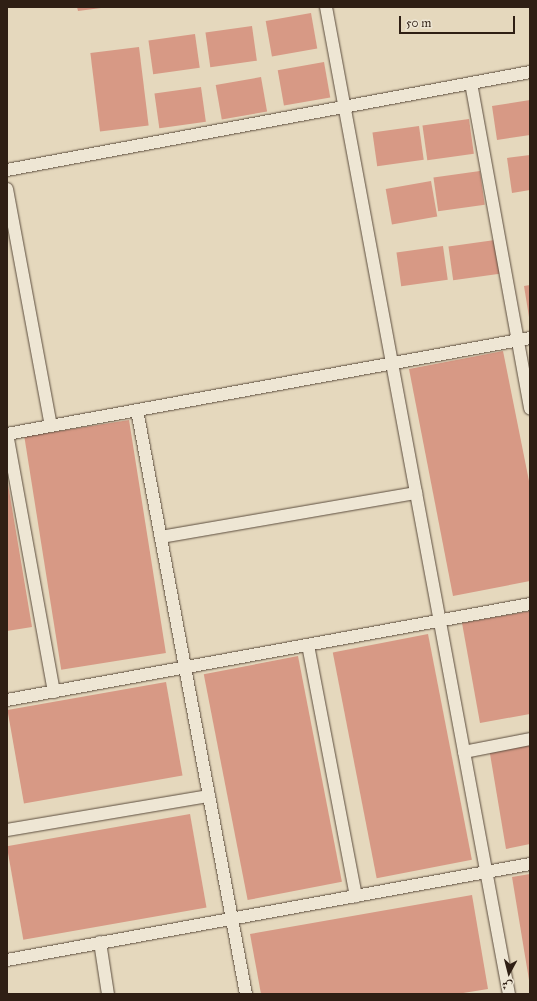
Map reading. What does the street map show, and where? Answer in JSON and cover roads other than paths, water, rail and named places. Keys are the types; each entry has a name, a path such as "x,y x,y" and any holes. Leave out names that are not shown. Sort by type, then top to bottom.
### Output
{"street":[{"path":"326,7 509,994"},
{"path":"7,170 530,72"},
{"path":"471,83 530,409"},
{"path":"7,189 51,426"},
{"path":"54,692 7,434 530,338"},
{"path":"137,410 246,994"},
{"path":"161,537 416,493"},
{"path":"7,700 530,604"},
{"path":"308,645 356,896"},
{"path":"464,752 530,739"},
{"path":"7,830 209,796"},
{"path":"7,960 530,864"},
{"path":"100,942 108,994"}]}
